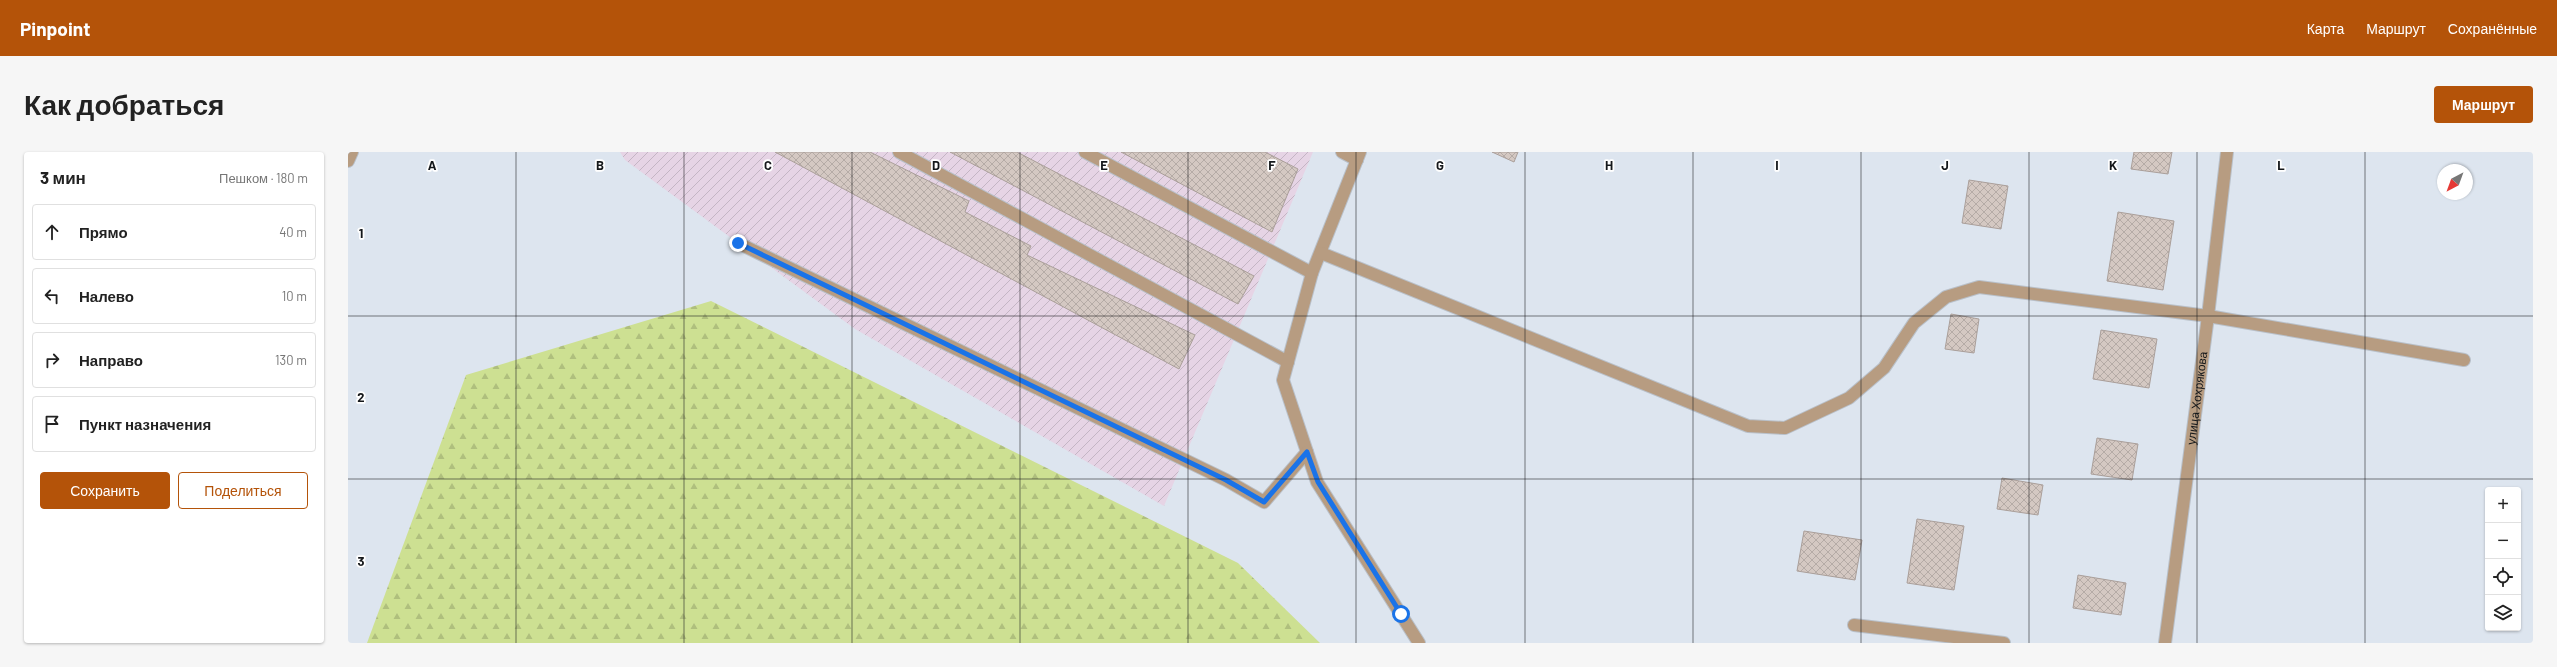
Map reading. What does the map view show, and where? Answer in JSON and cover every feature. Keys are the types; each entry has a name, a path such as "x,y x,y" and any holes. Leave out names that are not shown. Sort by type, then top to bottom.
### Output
{"street":[{"path":"348,161 352,152"},
{"path":"899,152 1288,362"},
{"path":"1085,152 1312,273"},
{"path":"1342,152 1359,156 1312,273 1283,380 1318,482 1419,643"},
{"name":"улица Хохрякова","path":"2165,643 2208,316 2227,152"},
{"path":"738,243 1226,480 1264,502 1307,452"},
{"path":"1321,253 1748,426 1785,428 1849,398 1884,368 1914,322 1946,297 1979,287 2208,316 2464,360"},
{"path":"1854,625 2004,643"}],"shaded area":[{"path":"620,152 1313,152 1164,506 855,329 625,160"}],"green space":[{"path":"711,301 1238,563 1320,643 367,643 466,375"}],"building":[{"path":"775,152 870,152 969,201 965,212 1031,246 1027,255 1195,335 1179,369"},
{"path":"950,152 1017,152 1254,276 1238,304"},
{"path":"1121,152 1265,152 1298,169 1272,232"},
{"path":"1492,152 1518,152 1514,162"},
{"path":"2134,152 2172,152 2168,174 2131,169"},
{"path":"1969,180 2008,186 2001,229 1962,223"},
{"path":"2118,212 2174,221 2163,290 2107,281"},
{"path":"1951,314 1979,319 1974,353 1945,349"},
{"path":"2101,330 2157,339 2149,388 2093,379"},
{"path":"2097,438 2138,444 2132,480 2091,474"},
{"path":"2002,478 2043,485 2038,515 1997,509"},
{"path":"1917,519 1964,526 1954,590 1907,583"},
{"path":"1804,531 1862,540 1855,580 1797,571"},
{"path":"2078,575 2126,583 2121,615 2073,608"}],"route":[{"path":"738,243 1226,480 1264,502 1307,452 1318,482 1401,614"}]}
